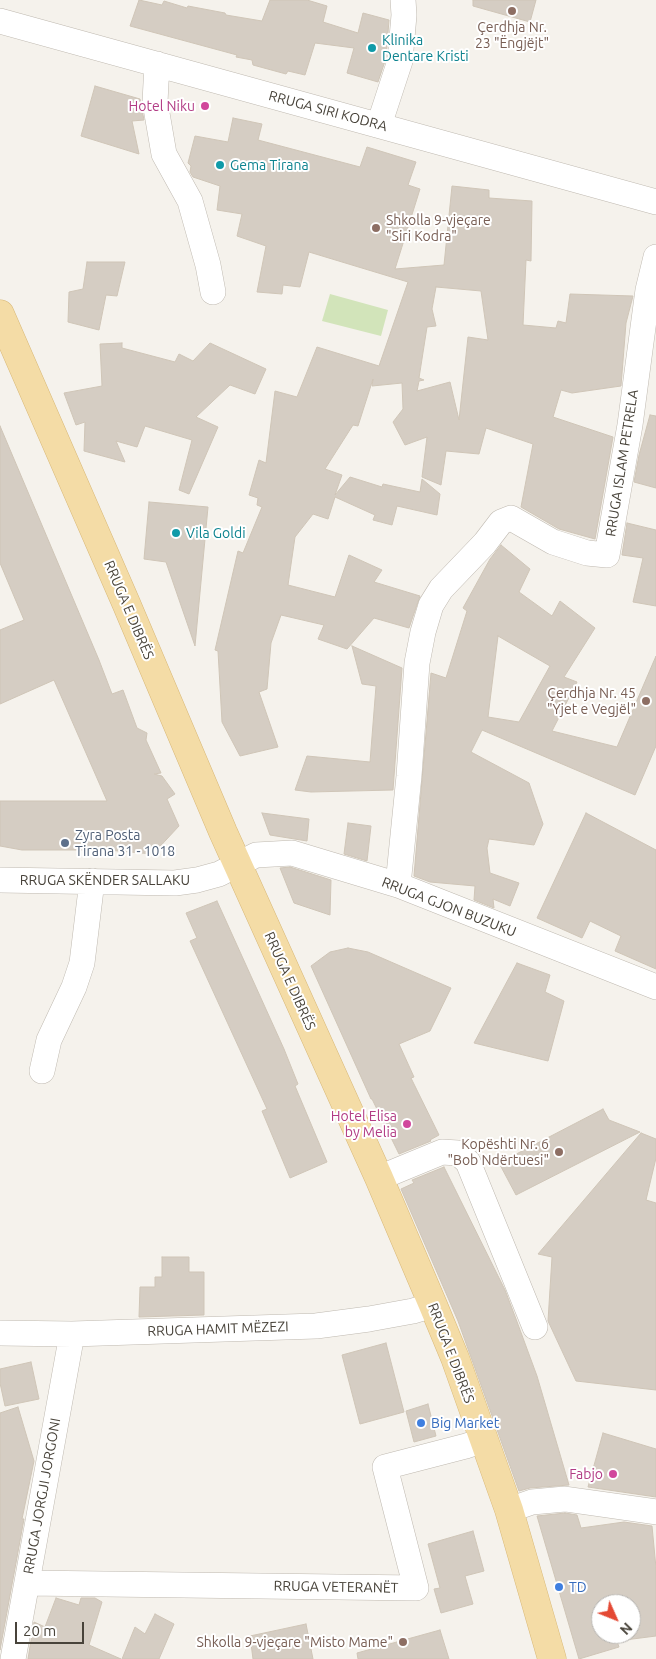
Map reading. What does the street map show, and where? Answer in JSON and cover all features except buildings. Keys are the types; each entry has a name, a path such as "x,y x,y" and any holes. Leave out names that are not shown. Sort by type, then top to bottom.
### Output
{"main road":[{"name":"RRUGA E DIBRËS","path":"0,314 238,865 379,1178 433,1305 509,1510 552,1659"}],"street":[{"path":"379,125 400,61 404,15 403,0"},
{"name":"RRUGA SIRI KODRA","path":"0,21 656,202"},
{"path":"157,64 155,102 164,154 190,201 208,264 213,292"},
{"name":"RRUGA ISLAM PETRELA","path":"398,885 409,776 417,663 423,632 432,605 441,589 485,543 501,522 511,518 553,542 587,553 607,555 630,425 648,290 656,256"},
{"name":"RRUGA GJON BUZUKU","path":"238,865 256,854 292,853 398,885 656,987"},
{"name":"RRUGA SKËNDER SALLAKU","path":"0,880 175,882 197,880 219,874 238,865"},
{"path":"42,1071 49,1040 74,987 82,963 92,881"},
{"path":"379,1178 442,1152 458,1153 468,1162 535,1327"},
{"name":"RRUGA HAMIT MËZEZI","path":"0,1333 72,1334 316,1326 369,1319 413,1311 433,1305"},
{"name":"RRUGA JORGJI JORGONI","path":"13,1659 72,1334"},
{"name":"RRUGA VETERANËT","path":"26,1583 416,1588 385,1466 484,1440"},
{"path":"509,1510 532,1502 565,1499 656,1512"}],"green space":[{"path":"330,294 388,310 381,336 322,321"}],"place":[{"name":"Çerdhja Nr. 23 \"Ëngjëjt\"","path":"512,11"},
{"name":"Klinika Dentare Kristi","path":"372,48"},
{"name":"Hotel Niku","path":"205,106"},
{"name":"Gema Tirana","path":"220,165"},
{"name":"Shkolla 9-vjeçare \"Siri Kodra\"","path":"376,228"},
{"name":"Vila Goldi","path":"176,533"},
{"name":"Çerdhja Nr. 45 \"Yjet e Vegjël\"","path":"646,701"},
{"name":"Zyra Posta Tirana 31 - 1018","path":"65,843"},
{"name":"Hotel Elisa by Melia","path":"407,1124"},
{"name":"Kopështi Nr. 6 \"Bob Ndërtuesi\"","path":"559,1152"},
{"name":"Big Market","path":"421,1423"},
{"name":"Fabjo","path":"613,1474"},
{"name":"TD","path":"559,1587"},
{"name":"Shkolla 9-vjeçare \"Misto Mame\"","path":"403,1642"}]}
